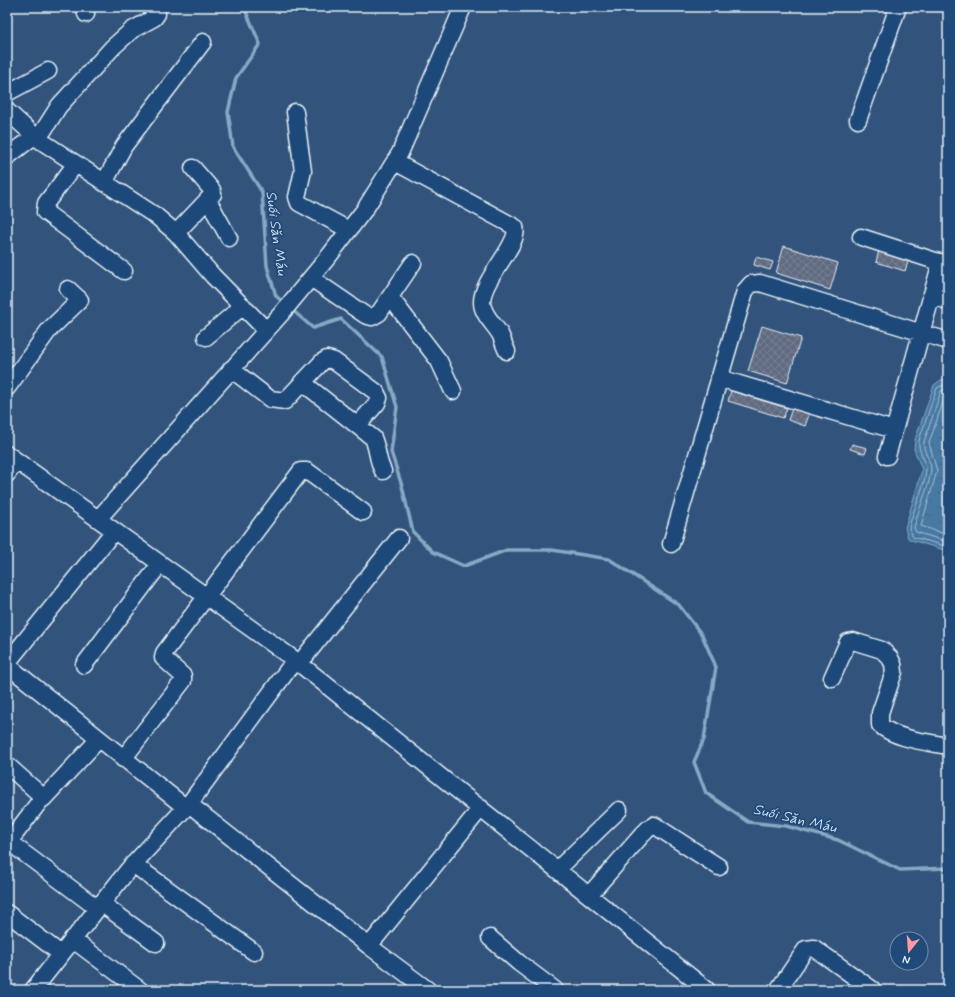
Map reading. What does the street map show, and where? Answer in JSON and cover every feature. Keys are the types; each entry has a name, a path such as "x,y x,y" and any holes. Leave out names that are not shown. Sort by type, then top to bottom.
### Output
{"street":[{"path":"7,157 36,138 59,106 132,30 154,18 157,14 156,7"},
{"path":"98,519 281,314 365,209 400,153 463,7"},
{"path":"858,120 898,7"},
{"path":"104,183 124,146 203,42"},
{"path":"7,93 48,71"},
{"path":"7,111 36,138 156,216 176,233 213,276 266,330"},
{"path":"295,112 303,171 297,196 299,203 349,230"},
{"path":"395,162 515,227 516,231 513,243 485,286 482,302 483,309 500,335 507,352"},
{"path":"75,164 46,203 45,212 124,271"},
{"path":"176,233 208,200 213,191 193,168"},
{"path":"208,200 229,238"},
{"path":"861,237 944,264 931,296 887,456"},
{"path":"311,278 365,315 372,317 379,313 412,263"},
{"path":"671,544 745,291 751,284 760,283 948,340"},
{"path":"7,388 49,330 80,300 68,289"},
{"path":"931,296 948,301"},
{"path":"390,297 439,361 453,391"},
{"path":"206,337 243,306"},
{"path":"231,369 270,399 285,401 322,362 327,359 334,361 376,392 379,398 377,403 358,425"},
{"path":"719,378 894,430"},
{"path":"302,382 373,438 376,445 378,461 383,471"},
{"path":"7,474 12,457 297,662 558,869 707,990"},
{"path":"123,759 183,681 183,676 163,656 167,648 207,598 301,471 307,471 363,512"},
{"path":"114,531 7,664 123,759 187,805 428,990"},
{"path":"33,990 133,864 187,805 297,662 399,538"},
{"path":"84,665 160,564"},
{"path":"832,678 848,642 853,641 882,650 890,658 894,672 880,713 880,725 886,730 897,735 948,746"},
{"path":"99,740 43,799 9,842 99,905 156,942"},
{"path":"7,765 42,795 43,799"},
{"path":"369,946 481,808"},
{"path":"558,869 619,810"},
{"path":"589,894 648,828 654,825 719,867"},
{"path":"133,864 254,952"},
{"path":"7,913 61,954"},
{"path":"490,938 519,963 555,990"},
{"path":"72,939 140,990"},
{"path":"778,990 806,949 810,947 814,948 873,990"}],"water":[{"path":"941,380 948,380 948,551 911,540 908,538 905,528 922,470 914,449 915,440 934,385"}],"building":[{"path":"784,246 838,263 830,290 776,273"},
{"path":"879,250 909,259 905,271 876,262"},
{"path":"756,257 773,262 770,270 754,265"},
{"path":"762,326 801,338 787,383 748,371"},
{"path":"731,391 787,408 783,418 728,401"},
{"path":"793,406 810,412 805,426 788,420"},
{"path":"852,444 867,448 865,454 850,449"}],"waterway":[{"name":"Suối Săn Máu","path":"244,7 260,44 236,78 228,112 233,147 262,192 267,266 276,296 285,304"},
{"name":"Suối Săn Máu","path":"291,309 313,328 341,319 382,357 397,407 391,452 402,486 413,532 433,552 464,566 507,550 552,550 609,559 679,605 702,635 716,667 704,739 694,762 706,793 748,822 786,826 838,840 900,870 948,868"}]}
